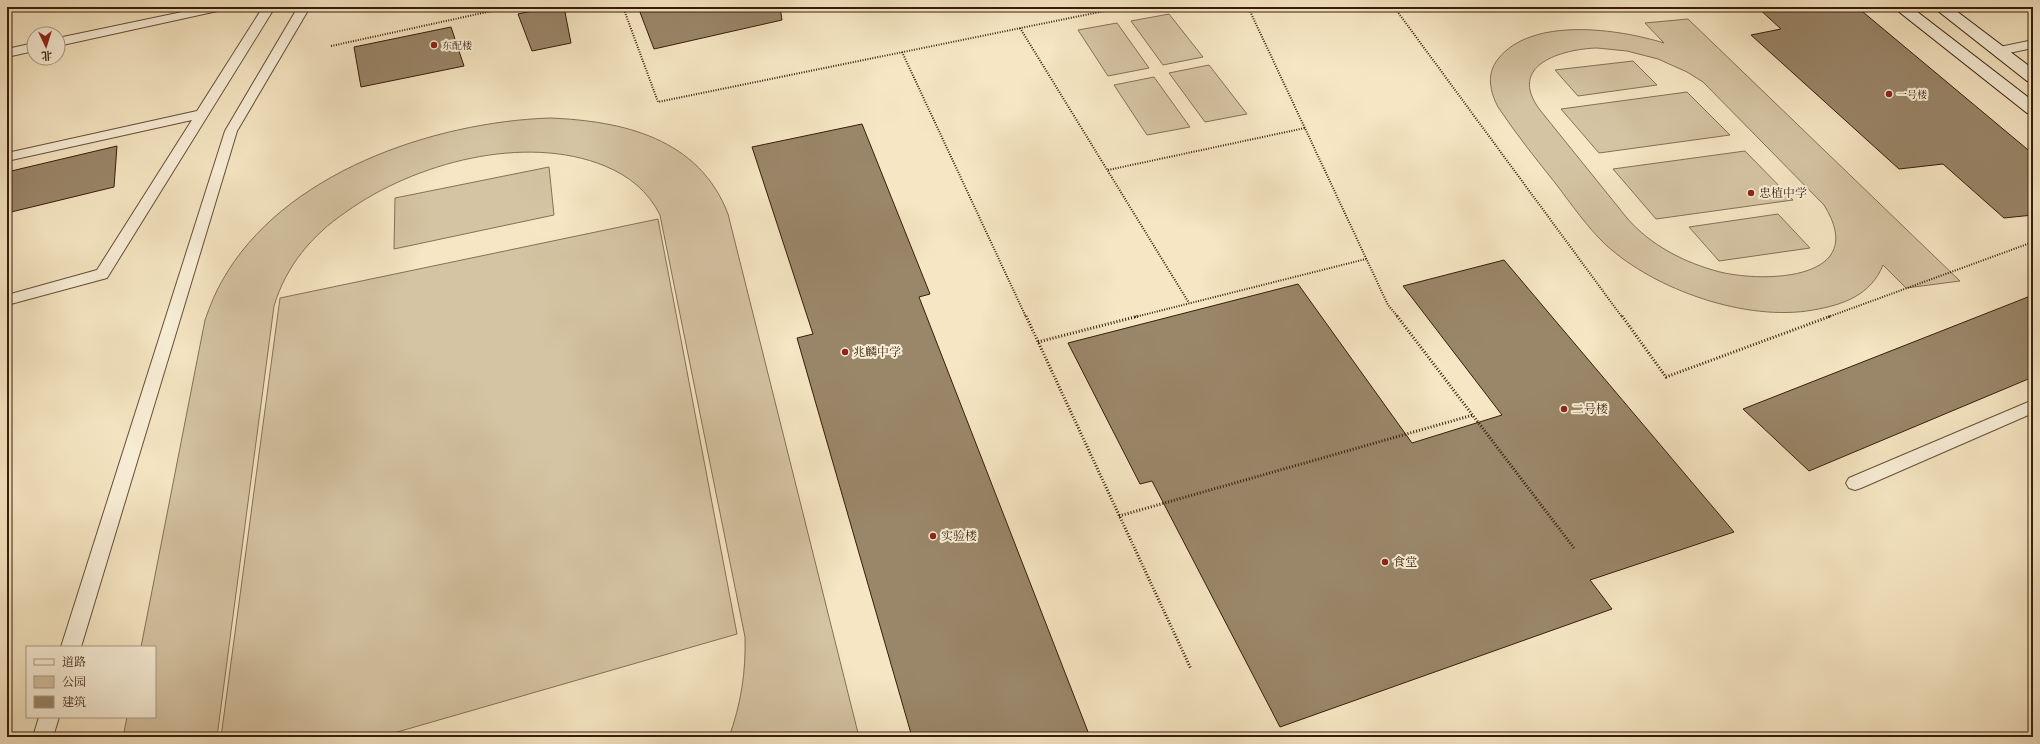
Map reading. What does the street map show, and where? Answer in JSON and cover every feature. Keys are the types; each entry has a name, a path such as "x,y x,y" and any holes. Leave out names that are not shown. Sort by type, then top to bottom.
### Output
{"street":[{"path":"1901,7 2033,109"},
{"path":"1941,7 2033,77"}],"lane":[{"path":"66,40 222,7"},
{"path":"7,300 102,274 269,7"},
{"path":"71,646 231,131 304,7"},
{"path":"1999,51 2033,44"},
{"path":"7,53 26,49"},
{"path":"7,156 202,114"},
{"path":"1855,483 2033,406"},
{"path":"43,737 50,718"}],"path":[{"path":"331,46 510,7"},
{"path":"623,7 658,102 1124,7"},
{"path":"1248,7 1388,305 1574,548"},
{"path":"1394,7 1666,377 2033,242"},
{"path":"1020,28 1189,303"},
{"path":"902,52 1191,669"},
{"path":"1108,170 1305,128"},
{"path":"1038,342 1366,258"},
{"path":"1119,516 1473,415"}],"green space":[{"path":"1169,14 1203,57 1163,65 1131,21"},
{"path":"1688,19 1960,281 1906,288 1883,265 1878,275 1863,291 1855,297 1835,305 1813,310 1787,312 1760,311 1731,307 1676,289 1650,276 1626,261 1606,245 1580,216 1498,107 1490,83 1492,71 1498,59 1513,45 1532,36 1554,31 1601,31 1645,38 1664,43 1645,23","holes":["1597,48 1627,51 1658,59 1687,72 1703,82 1824,205 1835,230 1834,249 1824,262 1807,271 1786,275 1762,277 1720,272 1694,264 1669,252 1657,245 1636,228 1540,110 1531,94 1530,81 1534,71 1543,62 1555,56 1583,49"]},
{"path":"1117,23 1149,68 1108,76 1078,30"},
{"path":"1633,61 1657,85 1578,96 1555,70"},
{"path":"1209,65 1247,114 1205,122 1169,73"},
{"path":"1154,77 1190,127 1147,135 1114,85"},
{"path":"1687,92 1730,135 1599,153 1561,109"},
{"path":"550,118 605,124 631,130 656,139 678,151 698,167 715,188 728,214 859,737 729,737 737,712 742,688 745,663 745,637 660,215 644,192 622,174 605,166 574,156 540,152 506,153 471,158 437,167 404,180 373,195 334,221 311,241 293,265 279,291 274,306 217,737 123,737 127,718 156,718 156,646 141,646 205,320 222,281 249,243 282,211 321,183 365,160 411,143 458,130 505,122"},
{"path":"1745,151 1793,200 1656,219 1613,169"},
{"path":"549,167 554,215 394,249 395,198"},
{"path":"1778,214 1810,248 1719,261 1689,227"},
{"path":"658,219 737,634 380,737 221,737 280,298"}],"building":[{"path":"551,7 564,7 571,43 532,51 518,14"},
{"path":"638,7 780,7 782,20 654,49"},
{"name":"一号楼","path":"1757,7 1857,7 2033,154 2033,215 2004,218 1943,164 1899,169 1751,35 1781,29"},
{"path":"451,27 464,66 361,87 354,47"},
{"name":"实验楼","path":"862,124 930,294 919,297 1090,737 912,737 797,338 813,334 752,147"},
{"path":"117,146 114,187 7,213 7,172"},
{"path":"1504,260 1734,532 1590,580 1612,609 1280,727 1152,481 1140,484 1068,343 1298,284 1412,443 1502,415 1403,286"},
{"path":"2033,295 2033,377 1809,471 1743,409"}],"place":[{"name":"东配楼","path":"434,45"},
{"name":"一号楼","path":"1889,94"},
{"name":"忠植中学","path":"1751,193"},
{"name":"兆麟中学","path":"845,352"},
{"name":"二号楼","path":"1564,409"},
{"name":"实验楼","path":"933,536"},
{"name":"食堂","path":"1385,562"}]}
